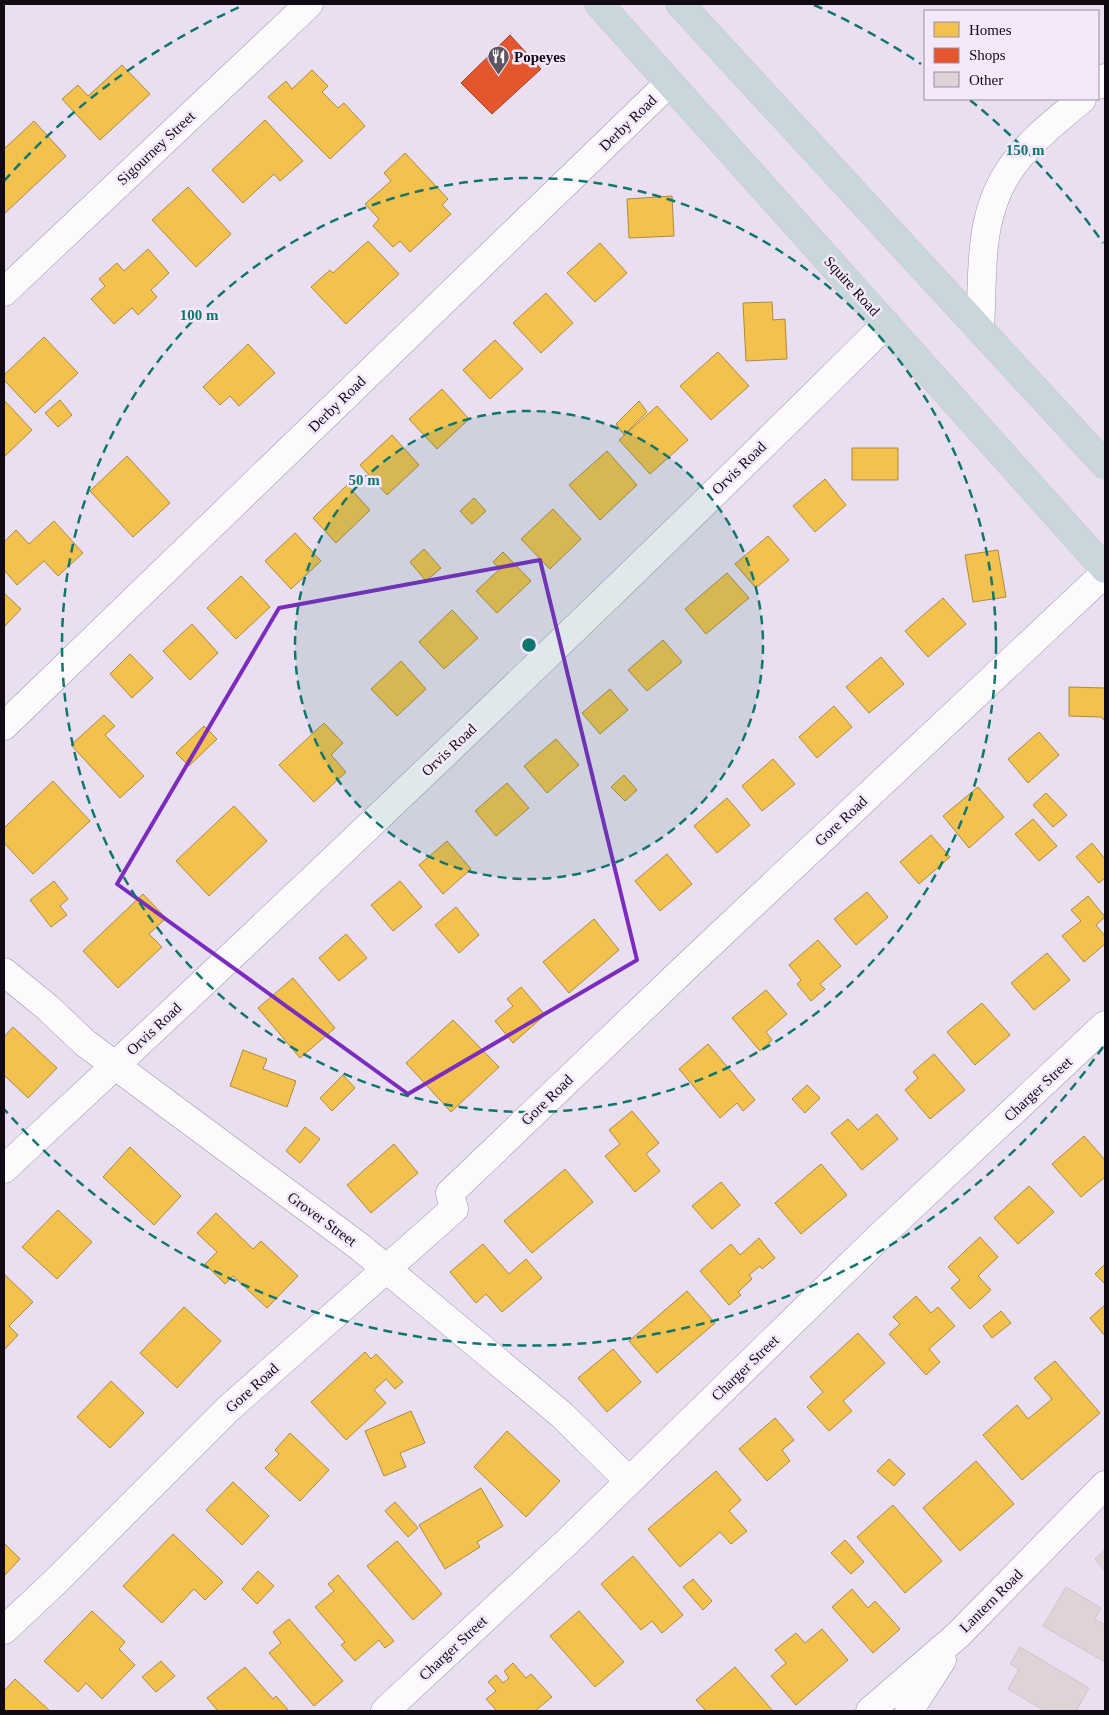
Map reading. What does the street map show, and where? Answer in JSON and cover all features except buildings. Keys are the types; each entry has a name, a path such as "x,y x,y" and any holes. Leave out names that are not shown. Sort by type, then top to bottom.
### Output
{"highway":[{"name":"Squire Road","path":"599,4 1105,568"},
{"path":"680,4 1105,465"}],"street":[{"name":"Sigourney Street","path":"4,292 309,4"},
{"name":"Derby Road","path":"4,726 669,83"},
{"path":"980,328 984,239 988,215 995,195 1020,156 1081,100"},
{"name":"Orvis Road","path":"4,1168 115,1066 513,689 886,324"},
{"name":"Gore Road","path":"4,1630 55,1582 228,1409 454,1209 450,1193 686,967 1105,573"},
{"name":"Grover Street","path":"4,972 47,1007 85,1043 386,1268 562,1415 629,1481"},
{"name":"Charger Street","path":"385,1711 629,1481 877,1239 1105,1025"},
{"name":"Lantern Road","path":"870,1711 958,1635 1105,1486"},
{"path":"910,1711 958,1635"}],"highlighted area":[{"path":"540,560 637,960 408,1094 117,884 279,608"}],"place":[{"name":"Popeyes","path":"498,76"}]}
